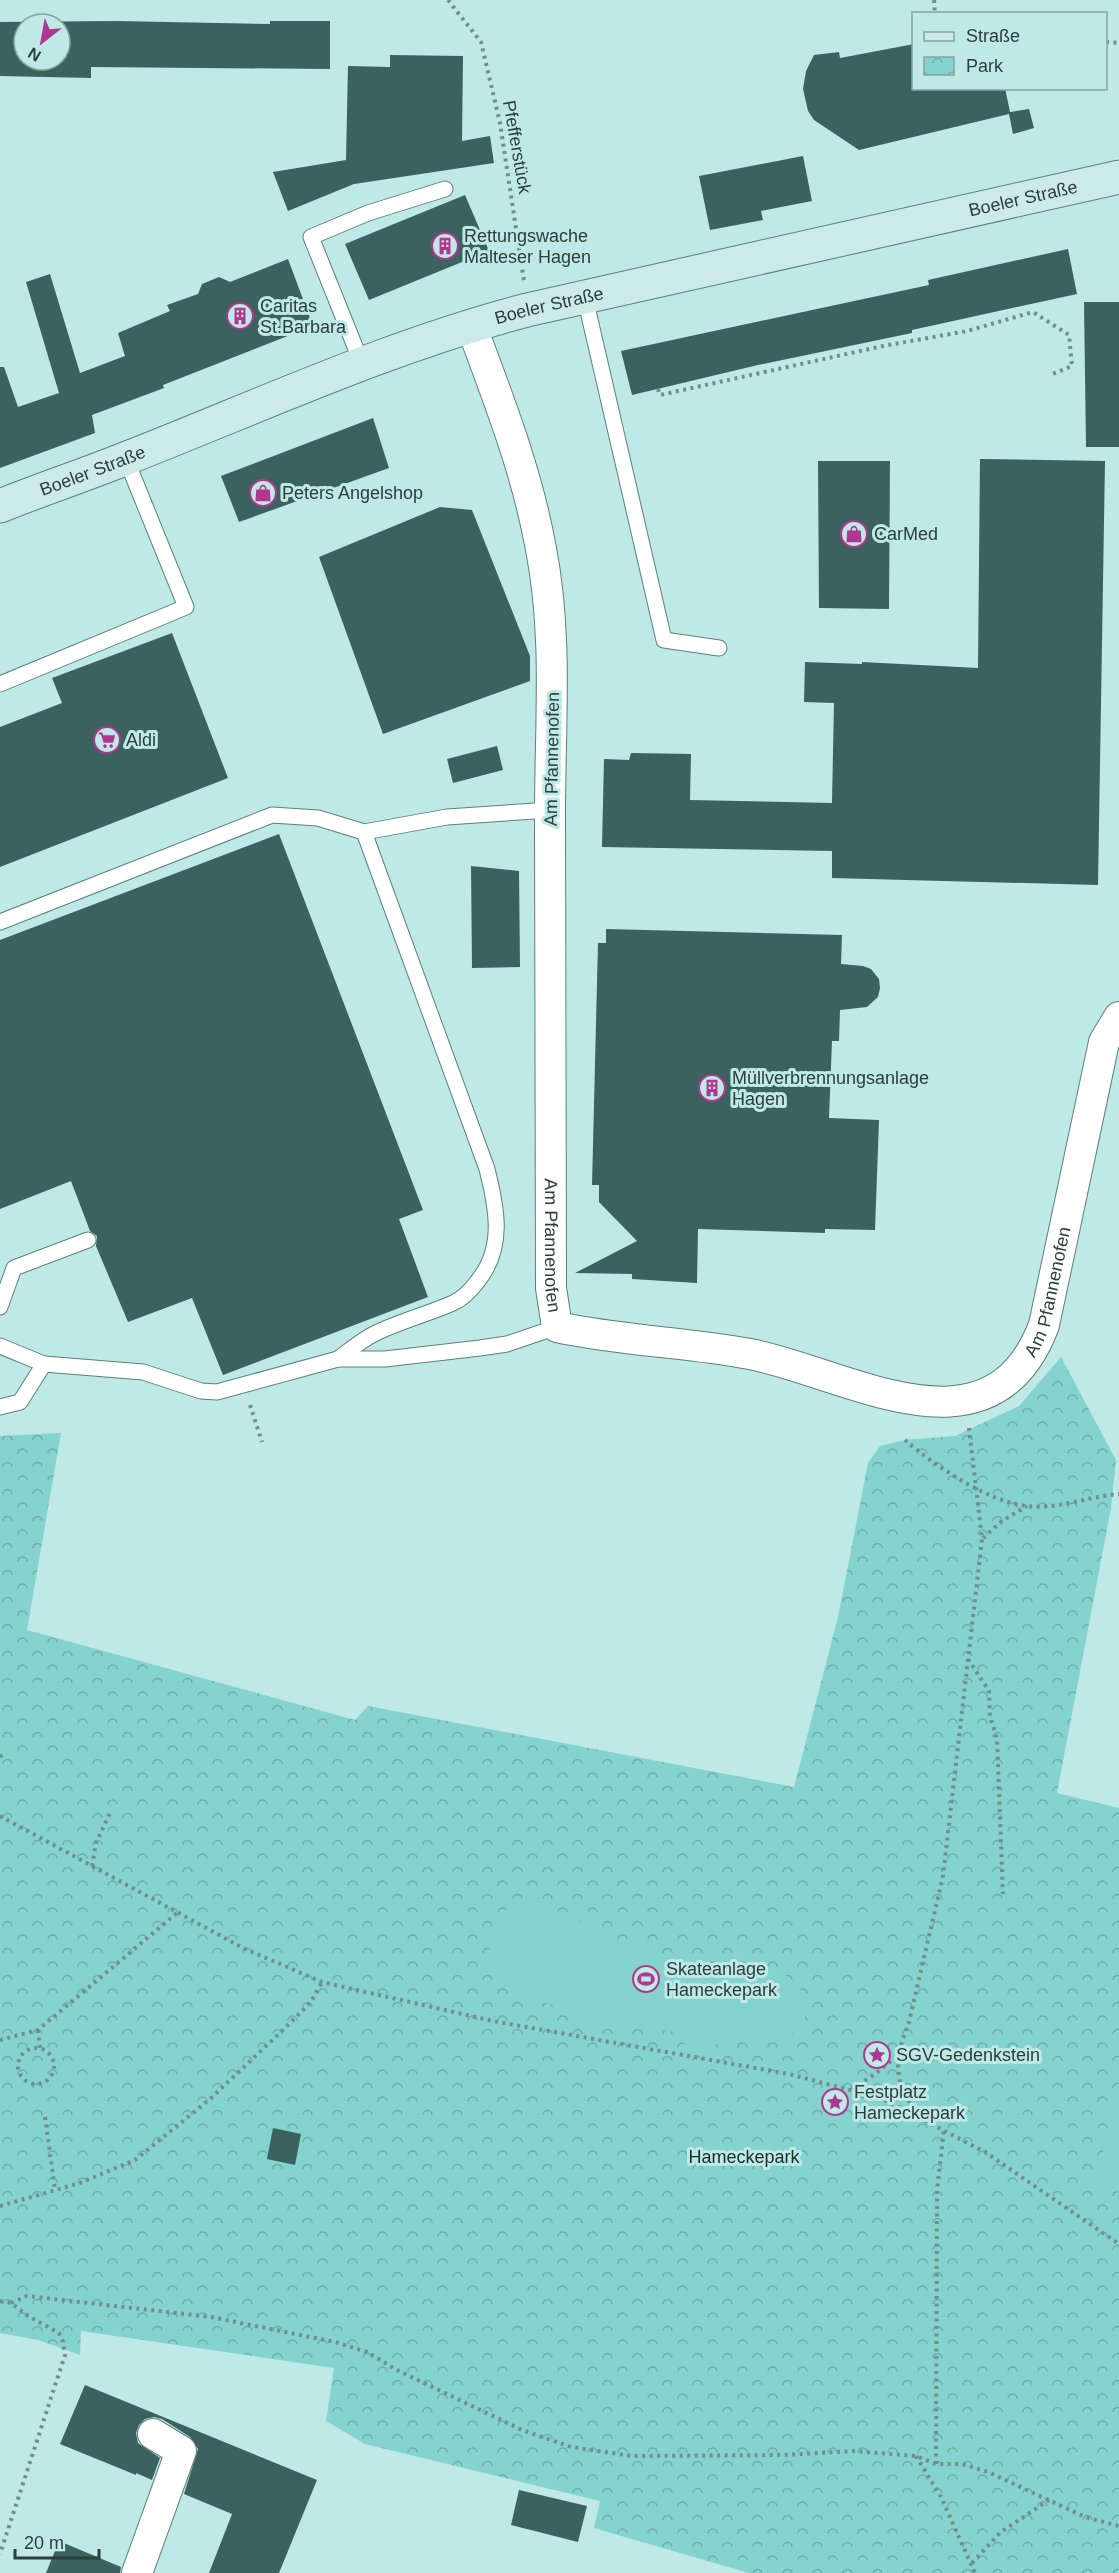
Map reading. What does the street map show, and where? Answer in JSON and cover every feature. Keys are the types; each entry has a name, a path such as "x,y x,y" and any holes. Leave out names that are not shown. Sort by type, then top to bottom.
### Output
{"street":[{"name":"Boeler Straße","path":"0,506 126,459 293,390 471,325 527,310 1119,177"},
{"name":"Am Pfannenofen","path":"471,325 529,491 542,550 550,608 553,648 550,810 551,1288 557,1327 599,1336 749,1354 789,1363 880,1394 921,1401 960,1401 983,1394 1006,1381 1024,1363 1038,1342 1044,1325 1104,1042 1119,1017"},
{"path":"137,2573 181,2451 153,2434"}],"lane":[{"path":"362,364 311,237 368,213 445,189"},
{"path":"585,298 664,640 719,648"},
{"path":"0,684 186,608 126,459"},
{"path":"0,922 273,815 318,818 364,832 447,817 550,810"},
{"path":"338,1359 374,1333 456,1302 473,1288 486,1272 495,1252 495,1204 487,1169 364,832"},
{"path":"0,1306 14,1268 88,1240"},
{"path":"0,1346 44,1364 143,1372 201,1391 217,1392 240,1388 338,1359 385,1359 498,1345 557,1327"},
{"path":"0,1407 20,1402 44,1364"}],"path":[{"name":"Pfefferstück","path":"448,0 482,42 500,123 521,249 527,310"},
{"path":"658,388 660,395 872,348 967,331 1033,312 1069,336 1072,366 1050,375"},
{"path":"240,1388 246,1403 249,1402 262,1442"},
{"path":"916,2115 900,2083 897,2056 909,2022 943,1876 982,1539 969,1429 960,1401"},
{"path":"905,1440 919,1452 975,1487 1001,1499 1027,1506 1119,1494"},
{"path":"982,1539 1002,1521 1027,1506"},
{"path":"968,1659 989,1691 990,1716 997,1739 1003,1894"},
{"path":"92,1866 96,1843 110,1813"},
{"path":"0,1816 177,1913 245,1948 322,1982 493,2021 697,2058 852,2089 881,2098 985,2152 1119,2244"},
{"path":"0,2040 38,2030 177,1913"},
{"path":"0,2206 80,2183 135,2160 210,2099 281,2032 311,2002 322,1982"},
{"path":"38,2030 40,2048 49,2054 54,2068 50,2079 36,2085 24,2080 18,2066 24,2053 33,2048 40,2048"},
{"path":"697,2058 698,2051"},
{"path":"852,2089 876,2074 897,2056"},
{"path":"45,2117 55,2190"},
{"path":"936,2464 938,2191 944,2129"},
{"path":"11,2303 27,2296 200,2315 335,2342 367,2352 395,2369 522,2430 571,2447 632,2456 785,2455 852,2451 916,2456 936,2464 962,2464 988,2472 1085,2517 1119,2526"},
{"path":"0,2301 11,2303 28,2316 58,2333 63,2342 65,2355 0,2554"},
{"path":"916,2456 941,2497 975,2573"},
{"path":"972,2563 1001,2532 1050,2500"}],"green space":[{"name":"Hameckepark","path":"1061,1357 1116,1460 1111,1508 1057,1793 1119,1808 1119,2573 749,2573 594,2528 600,2501 365,2444 326,2421 334,2368 81,2331 80,2355 38,2340 0,2333 0,1436 61,1433 27,1630 355,1720 368,1706 794,1787 838,1617 868,1463 880,1446 905,1440 955,1436 1019,1406"},
{"name":"Skateanlage Hameckepark","path":"523,1903 548,1908 617,1939 677,1961 716,1969 776,1972 789,1978 799,1988 805,2000 804,2020 792,2033 783,2037 721,2038 714,2047 713,2054 686,2049 683,2039 674,2032 631,2025 619,2029 584,2021 573,2011 534,1999 505,1982 493,1964 489,1948 491,1928 503,1911 513,1905"},
{"path":"1119,2083 1119,2192 1095,2187"}],"building":[{"path":"72,21 270,24 270,21 330,21 330,69 91,67 91,78 0,76 0,22 12,22 12,72 72,72"},
{"path":"912,44 912,90 1005,90 1010,112 1029,109 1034,128 1013,134 1009,114 859,150 814,120 808,111 803,89 806,71 814,55 839,52 840,58"},
{"path":"390,55 463,56 462,141 490,136 494,163 354,184 288,211 273,172 346,160 348,66 390,67"},
{"path":"803,156 812,201 761,211 763,220 710,230 699,176"},
{"name":"Rettungswache Malteser Hagen","path":"465,195 489,251 369,300 345,244"},
{"path":"1068,249 1077,294 632,395 621,351 929,285 928,280"},
{"path":"288,259 313,326 163,385 164,388 92,415 95,433 0,468 0,367 4,367 18,407 59,393 26,282 50,274 80,373 125,356 118,333 170,311 167,305 198,294 202,284 219,277 230,282"},
{"path":"1084,302 1119,302 1119,447 1086,447"},
{"path":"373,418 389,468 239,522 221,476"},
{"path":"980,459 1105,461 1098,885 832,878 832,851 602,847 604,759 629,760 631,753 691,754 690,800 832,803 834,703 804,702 805,662 862,664 862,662 978,668"},
{"name":"CarMed","path":"818,461 890,461 889,609 819,608"},
{"path":"440,507 472,510 530,656 530,681 383,734 319,557"},
{"name":"Aldi","path":"172,633 228,778 0,867 0,727 62,703 52,678"},
{"path":"497,746 503,770 453,783 447,759"},
{"path":"279,834 423,1210 399,1219 428,1297 223,1375 192,1298 128,1322 96,1246 97,1236 90,1231 71,1181 0,1209 0,940"},
{"path":"471,866 519,871 520,967 472,968"},
{"name":"Müllverbrennungsanlage Hagen","path":"606,929 842,935 841,964 871,969 879,979 880,988 878,997 867,1007 840,1010 839,1041 832,1041 829,1118 879,1120 875,1230 825,1229 825,1233 698,1229 697,1283 632,1279 632,1274 575,1273 637,1241 599,1202 599,1185 592,1185 598,943 606,943"},
{"path":"273,2128 301,2134 295,2165 267,2159"},
{"path":"85,2385 317,2480 279,2573 209,2573 232,2514 184,2494 198,2449 190,2437 162,2419 154,2417 145,2419 139,2425 136,2433 138,2443 160,2458 152,2480 60,2444"},
{"path":"519,2490 587,2506 578,2542 511,2525"},
{"path":"59,2541 121,2567 120,2573 46,2573"}],"place":[{"name":"Rettungswache Malteser Hagen","path":"445,246"},
{"name":"Caritas St.Barbara","path":"240,316"},
{"name":"Peters Angelshop","path":"263,493"},
{"name":"CarMed","path":"854,534"},
{"name":"Aldi","path":"107,740"},
{"name":"Müllverbrennungsanlage Hagen","path":"712,1088"},
{"name":"Skateanlage Hameckepark","path":"646,1979"},
{"name":"SGV-Gedenkstein","path":"877,2055"},
{"name":"Festplatz Hameckepark","path":"835,2102"}]}
